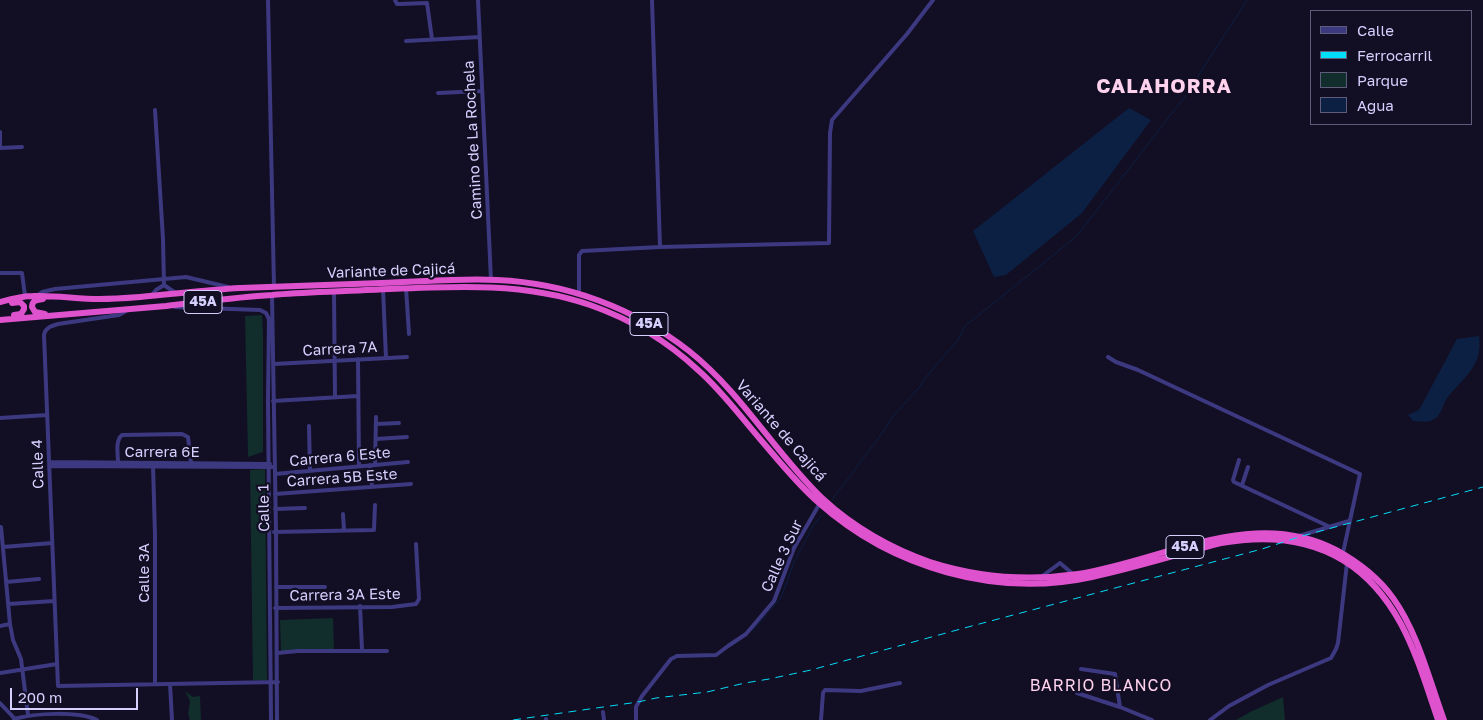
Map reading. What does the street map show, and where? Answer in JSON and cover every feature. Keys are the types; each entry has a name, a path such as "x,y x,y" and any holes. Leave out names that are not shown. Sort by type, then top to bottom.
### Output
{"highway":[{"name":"Variante de Cajicá","path":"0,302 38,295 101,299 236,288 491,280 543,285 612,305 639,318 670,337 692,354 743,405 823,504"},
{"name":"Variante de Cajicá","path":"0,320 272,295 406,288 491,288 543,292 592,305 636,325 673,349 700,371 794,478 823,504 881,540 928,561 979,573 1011,577 1074,575 1227,536 1257,532 1299,536 1343,553 1369,571 1393,598 1401,611 1417,645 1444,720"},
{"path":"59,297 37,300 32,303 33,310 37,313 59,316"},
{"path":"0,306 17,302 22,304 24,309 18,315 0,316"},
{"name":"Variante de Cajicá","path":"839,515 858,533 901,556 927,567 974,579 1012,583 1062,582 1091,578 1221,543 1256,538 1290,540 1304,543 1347,562 1359,571 1390,604 1415,656 1438,720"}],"street":[{"path":"268,0 274,287"},
{"path":"396,0 397,4 427,3 432,39"},
{"name":"Camino de La Rochela","path":"478,0 491,280"},
{"path":"652,0 660,247"},
{"path":"579,294 579,255 582,251 829,243 831,122 907,34 933,0"},
{"path":"406,41 480,37"},
{"path":"438,93 482,91"},
{"path":"154,110 164,239 164,285"},
{"path":"0,132 0,148 22,147"},
{"path":"589,244 589,251"},
{"path":"0,273 22,273 25,296"},
{"path":"38,295 55,289 186,277 236,288"},
{"path":"164,285 178,294"},
{"path":"151,296 164,285"},
{"path":"406,288 409,334"},
{"path":"383,290 386,358"},
{"path":"334,292 335,398"},
{"name":"Calle 1","path":"272,295 277,720"},
{"name":"Calle 1","path":"166,306 260,310 266,313 269,319 271,720"},
{"name":"Calle 4","path":"130,308 119,315 50,326 44,332 58,686 155,684"},
{"name":"Carrera 7A","path":"274,364 407,357"},
{"path":"1108,357 1112,361 1138,370 1360,474 1343,553"},
{"path":"358,360 359,466"},
{"path":"268,400 358,396"},
{"path":"0,418 47,414"},
{"path":"372,487 376,417"},
{"path":"376,424 399,423"},
{"path":"309,426 310,471"},
{"path":"118,462 118,442 122,435 182,434 188,437 191,463"},
{"path":"376,440 407,438"},
{"path":"1239,460 1233,481 1330,527"},
{"name":"Carrera 6E","path":"49,464 118,462 153,465 191,463 269,465"},
{"name":"Carrera 6 Este","path":"275,474 408,462"},
{"name":"Carrera 6E","path":"49,464 275,465"},
{"name":"Calle 3A","path":"153,465 155,684"},
{"path":"1242,485 1248,467"},
{"name":"Carrera 5B Este","path":"275,494 411,484"},
{"name":"Calle 3 Sur","path":"636,720 636,707 642,696 671,659 677,656 716,656 746,634 774,601 794,548 823,504"},
{"path":"270,532 374,530 374,505"},
{"path":"275,509 306,508"},
{"path":"343,514 344,530"},
{"path":"1299,536 1349,521"},
{"path":"1,527 10,624 13,640 19,651 23,668 28,715"},
{"path":"3,547 52,543"},
{"name":"Carrera 3A Este","path":"270,608 392,607 416,604 419,602 416,544"},
{"path":"1041,577 1060,562 1074,575"},
{"path":"1210,720 1229,706 1268,686 1331,658 1338,643 1347,562"},
{"path":"6,582 39,579"},
{"path":"276,587 325,587"},
{"path":"8,604 54,601"},
{"path":"360,606 362,650"},
{"path":"0,626 10,624"},
{"path":"277,653 388,651"},
{"path":"0,672 57,664"},
{"path":"1081,669 1115,674 1120,708"},
{"path":"155,684 278,682"},
{"path":"821,720 823,692 825,690 861,691 900,683"},
{"path":"170,684 172,720"},
{"path":"1077,694 1152,720"},
{"path":"0,703 15,719 28,715 79,715 95,719"},
{"path":"603,712 604,720"}],"green space":[{"path":"262,315 263,452 248,457 245,316"},
{"path":"265,469 267,680 253,680 250,470"},
{"path":"333,618 334,650 281,651 280,620"},
{"path":"185,691 193,697 200,696 201,720 190,720 188,714 190,701"},
{"path":"1283,697 1285,720 1236,720 1250,712"}],"water":[{"path":"1129,108 1151,120 1082,213 1006,275 994,277 973,231"},
{"path":"1479,336 1478,355 1475,363 1466,377 1448,397 1438,416 1434,420 1413,421 1408,415 1419,410 1457,339"}],"waterway":[{"path":"832,500 893,416 958,340 965,326 1076,237 1186,95 1247,0"},
{"path":"752,631 781,598 794,562 813,526 822,515"}],"railway":[{"path":"513,720 707,692 811,670 1262,549 1302,536 1483,487"}],"district":[{"name":"CALAHORRA","path":"1164,87"},
{"name":"BARRIO BLANCO","path":"1101,686"}]}
